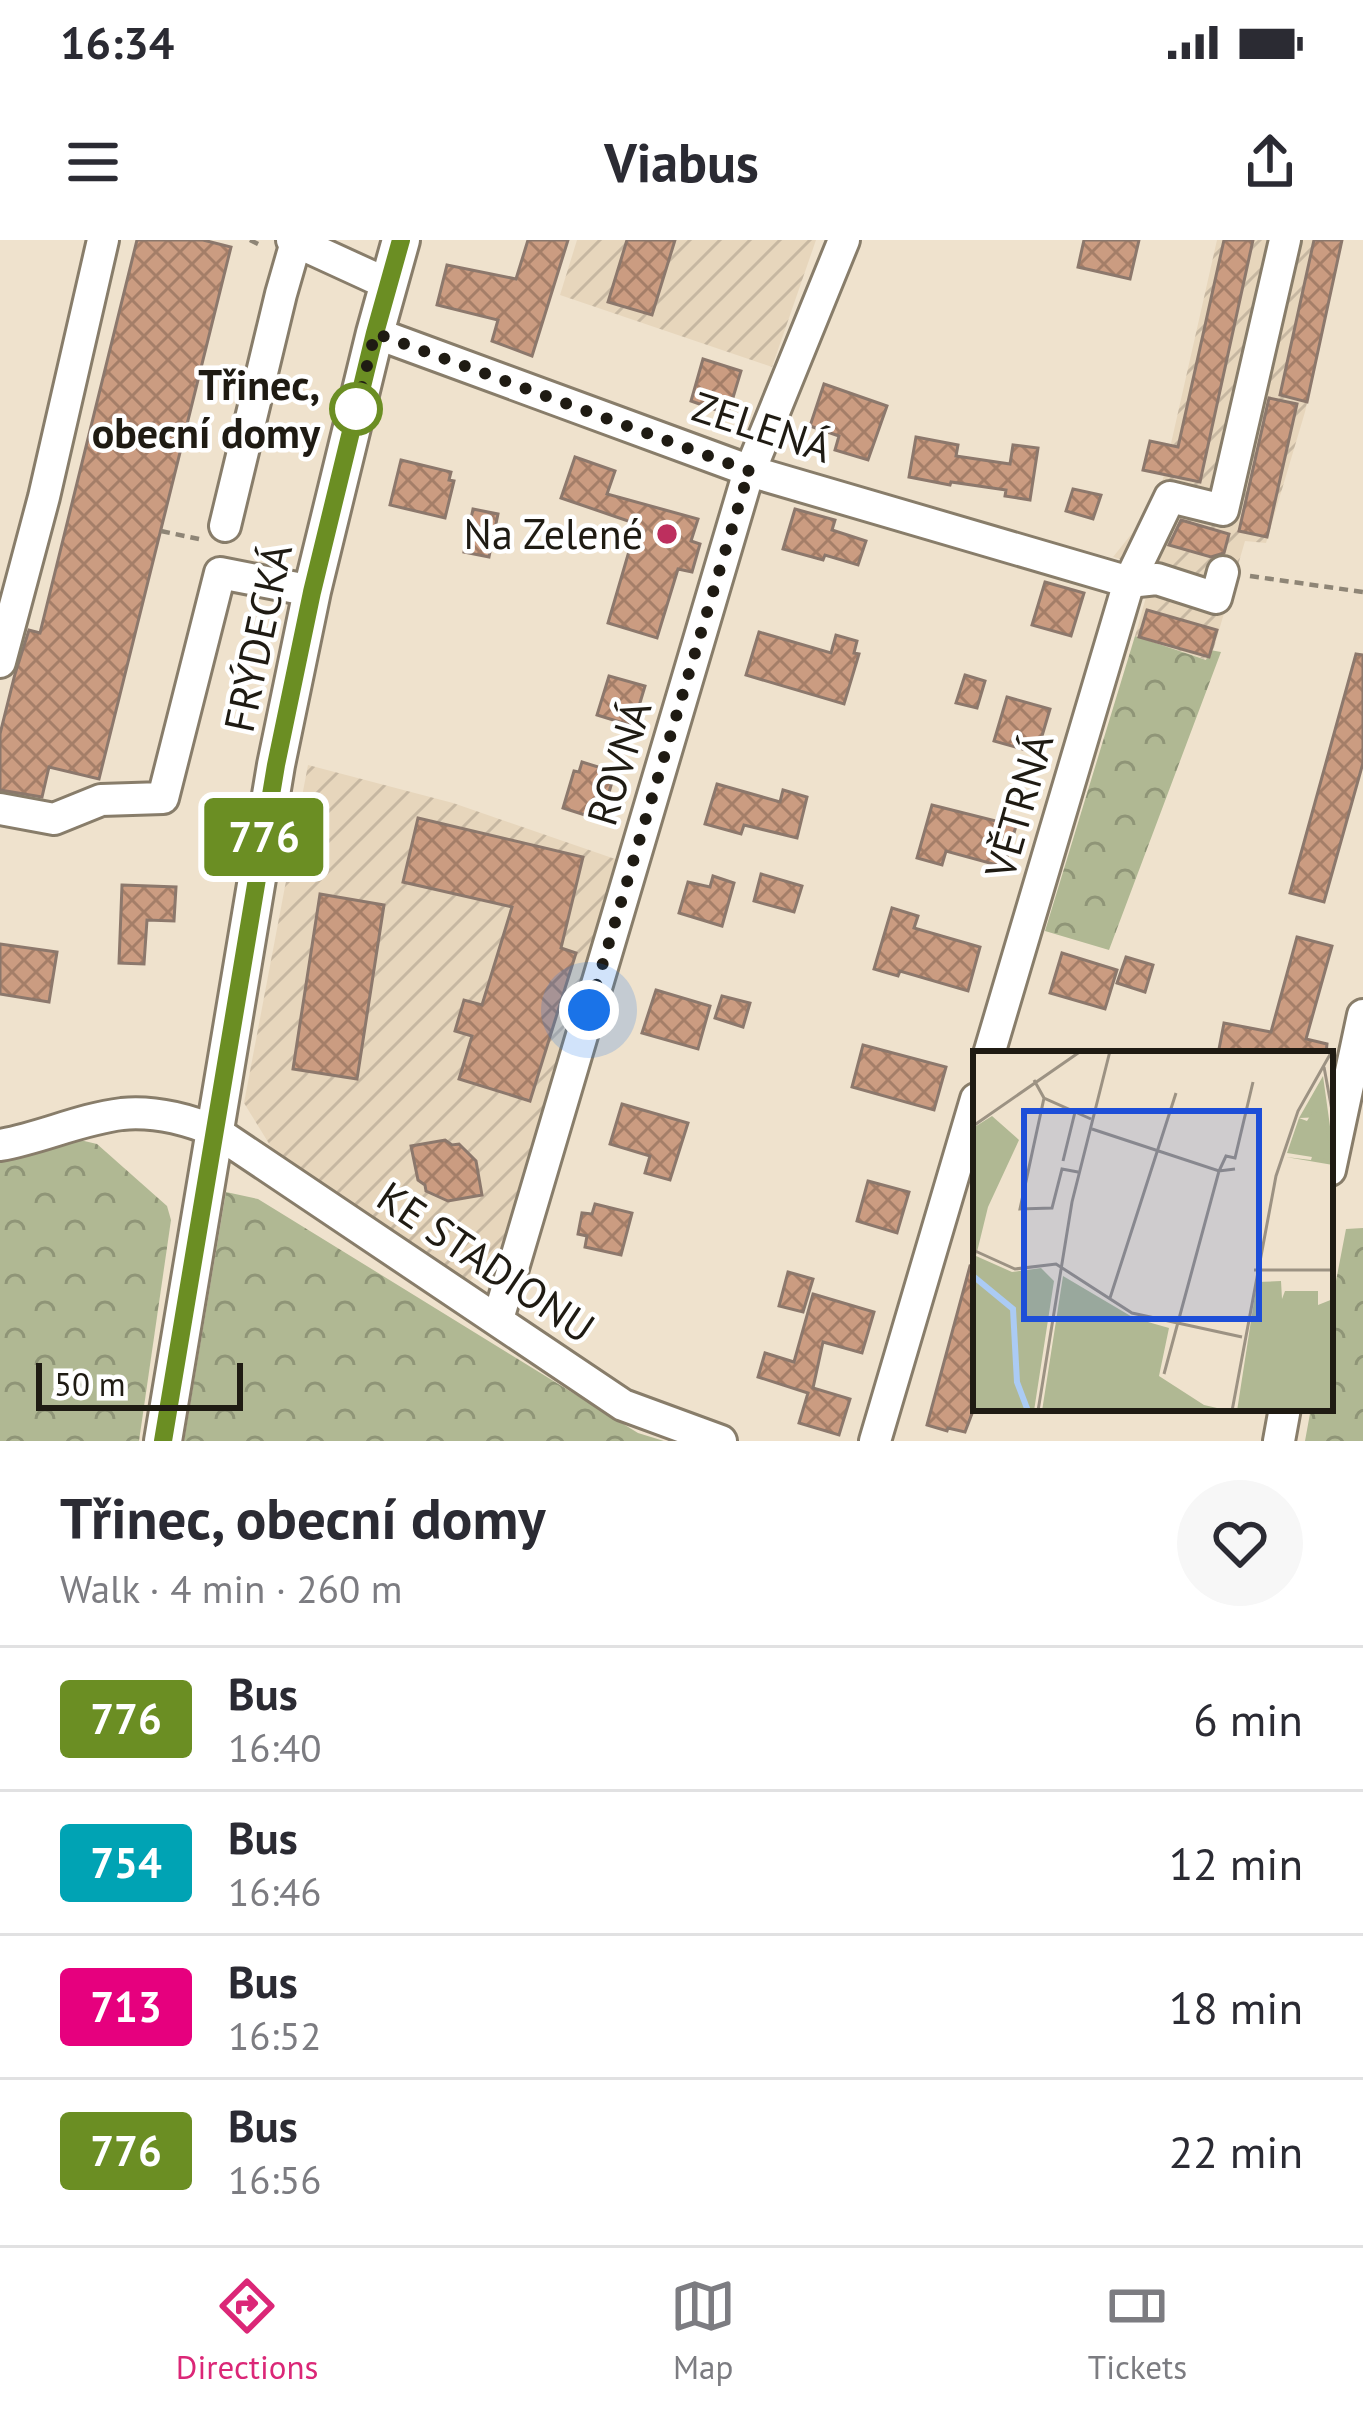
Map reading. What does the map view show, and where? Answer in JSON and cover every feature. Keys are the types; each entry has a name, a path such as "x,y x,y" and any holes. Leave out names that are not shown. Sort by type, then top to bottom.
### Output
{"main road":[{"name":"FRÝDECKÁ","path":"163,1441 276,765 312,592 401,240"}],"street":[{"path":"0,662 103,240"},
{"name":"ROVNÁ","path":"497,1319 746,481 844,240"},
{"name":"VĚTRNÁ","path":"990,1051 1129,582 1169,497 1223,510 1285,240"},
{"path":"225,526 294,241 388,284"},
{"name":"ZELENÁ","path":"375,333 752,472 1129,582 1156,579 1216,598 1223,572"},
{"path":"0,808 54,818 101,800 163,798 220,573 312,592"},
{"path":"1342,1160 1363,1016"},
{"path":"875,1441 973,1109"},
{"path":"0,1145 119,1114 188,1120 215,1131"},
{"name":"KE STADIONU","path":"215,1131 623,1405 721,1441"},
{"path":"1279,1441 1284,1411"}],"path":[{"path":"1223,572 1363,592"}],"shaded area":[{"path":"577,240 816,240 772,367 560,295"},
{"path":"1217,240 1343,240 1305,412 1266,543 1245,541 1207,660 1135,636 1154,569 1113,557 1158,501"},
{"path":"308,765 453,803 618,860 506,1242 470,1281 276,1155 244,1103"}],"green space":[{"path":"1135,636 1206,660 1210,650 1221,652 1109,950 1045,931"},
{"path":"80,1140 97,1144 167,1206 171,1220 139,1441 0,1441 0,1155"},
{"path":"226,1192 258,1199 638,1433 664,1441 184,1441"},
{"path":"1363,1228 1363,1441 1305,1441 1310,1411 1333,1411 1333,1296 1346,1229"}],"building":[{"path":"137,240 203,240 231,247 99,779 49,767 42,797 0,790 0,734 29,630 40,633"},
{"path":"528,240 568,240 532,356 492,341 498,320 437,305 447,265 516,279"},
{"path":"627,240 675,240 652,315 608,302"},
{"path":"1084,240 1139,240 1130,279 1078,267"},
{"path":"1224,240 1253,240 1200,482 1143,470 1150,441 1178,447"},
{"path":"1314,240 1342,240 1307,402 1280,395"},
{"path":"703,359 741,371 728,414 691,401"},
{"path":"824,384 887,406 868,460 835,450 839,436 810,426"},
{"path":"1269,398 1297,404 1267,537 1239,531"},
{"path":"916,437 958,445 956,456 1010,464 1013,445 1038,448 1030,500 1005,496 1006,490 909,477"},
{"path":"575,457 615,471 607,494 698,519 691,541 700,544 692,572 678,569 657,638 608,623 637,524 561,498"},
{"path":"401,460 451,472 449,480 454,481 445,518 390,505"},
{"path":"1073,489 1101,495 1093,519 1066,511"},
{"path":"473,509 498,514 489,557 464,552"},
{"path":"795,509 835,520 832,530 866,541 858,565 783,549"},
{"path":"1181,520 1229,534 1224,553 1211,557 1169,545"},
{"path":"1045,582 1084,593 1071,636 1032,625"},
{"path":"1147,610 1217,630 1209,657 1139,637"},
{"path":"759,632 831,653 836,635 857,641 854,653 859,654 844,704 746,675"},
{"path":"1356,654 1363,655 1363,763 1324,902 1290,893"},
{"path":"965,675 985,681 977,708 956,703"},
{"path":"609,676 645,686 633,726 597,715"},
{"path":"1007,697 1050,709 1037,753 994,741"},
{"path":"582,762 608,770 605,780 612,782 601,820 563,808 574,771 579,772"},
{"path":"717,784 780,802 783,790 807,797 797,838 744,825 741,834 705,824"},
{"path":"932,805 1016,826 1004,867 946,851 942,865 917,858"},
{"path":"418,818 583,857 561,948 576,953 530,1101 459,1079 472,1036 455,1031 464,1000 482,1005 512,907 403,882"},
{"path":"761,874 802,886 794,912 754,901"},
{"path":"713,876 734,883 722,926 679,913 688,882 710,887"},
{"path":"122,885 176,887 174,921 147,920 144,964 119,963"},
{"path":"320,894 384,905 357,1079 293,1069"},
{"path":"892,908 918,916 914,928 980,947 968,991 900,971 898,976 874,969"},
{"path":"1297,937 1332,946 1306,1039 1327,1044 1326,1051 1219,1049 1224,1023 1271,1032"},
{"path":"0,944 57,952 49,1002 0,994"},
{"path":"1062,953 1117,970 1105,1009 1050,993"},
{"path":"1126,957 1153,965 1145,992 1117,983"},
{"path":"656,990 710,1006 698,1049 642,1033"},
{"path":"722,996 750,1003 743,1027 715,1018"},
{"path":"863,1045 946,1067 934,1110 852,1087"},
{"path":"622,1104 688,1123 670,1180 645,1173 650,1156 610,1144"},
{"path":"445,1140 459,1144 476,1161 482,1195 448,1201 426,1191 418,1180 411,1146"},
{"path":"868,1181 909,1192 897,1233 857,1221"},
{"path":"595,1204 632,1213 621,1255 585,1247 587,1236 578,1234 582,1213 592,1214"},
{"path":"973,1266 973,1411 965,1432 927,1425"},
{"path":"788,1272 813,1279 803,1312 779,1306"},
{"path":"813,1294 874,1312 862,1353 823,1342 813,1388 850,1399 839,1435 799,1423 808,1393 758,1377 765,1353 794,1362"}],"bus line":[{"name":"776","path":"163,1441 276,765 312,592 401,240"}],"place":[{"name":"Třinec, obecní domy","path":"356,409"},
{"name":"Na Zelené","path":"667,534"}],"route":[{"path":"356,409 354,419 375,333 752,472 589,1010"}]}
